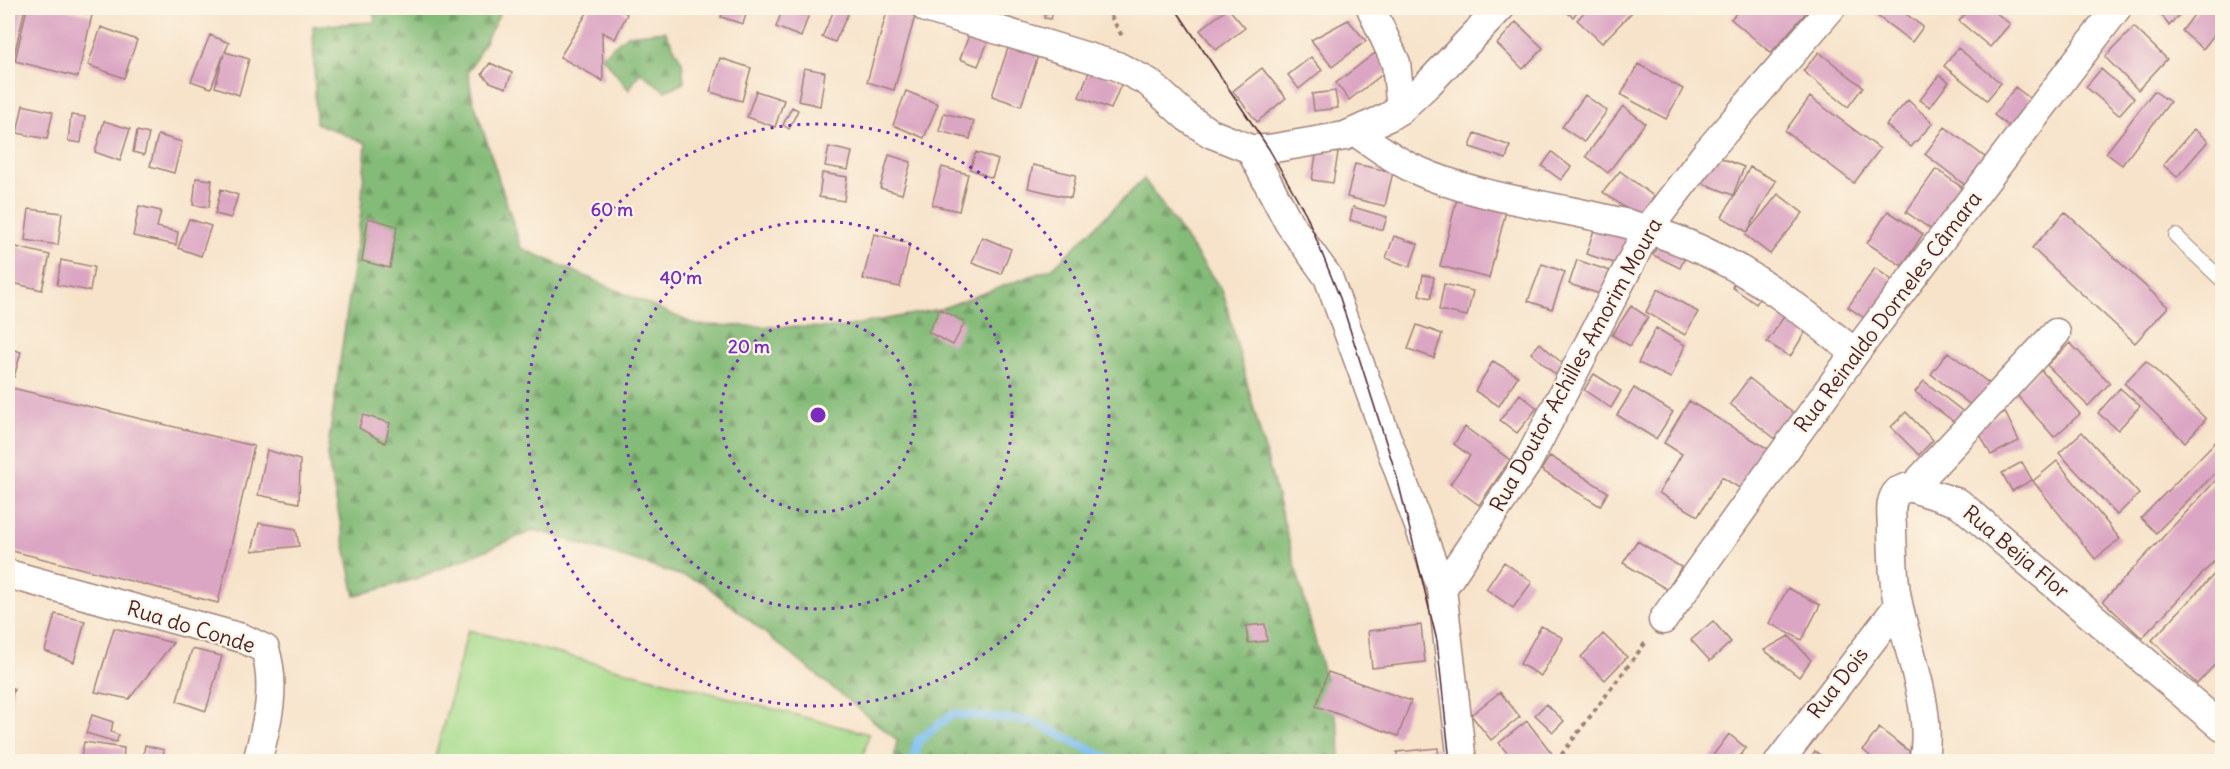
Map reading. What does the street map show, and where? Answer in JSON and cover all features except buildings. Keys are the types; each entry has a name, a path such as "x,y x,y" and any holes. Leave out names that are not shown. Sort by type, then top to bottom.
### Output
{"street":[{"path":"927,8 1117,66 1148,82 1188,118 1210,133 1250,149 1269,149 1357,132 1401,109 1500,8"},
{"path":"1371,8 1396,63 1401,109"},
{"name":"Rua Doutor Achilles Amorim Moura","path":"1442,589 1526,465 1648,230 1707,152 1831,8"},
{"name":"Rua Reinaldo Dorneles Câmara","path":"1663,620 1855,353 2117,8"},
{"path":"1357,132 1413,169 1463,187 1648,230 1703,250 1777,291 1855,353"},
{"path":"1250,149 1289,223 1328,277 1442,589 1462,762"},
{"path":"1923,762 1926,746 1922,707 1898,606 1891,502 1898,491 1912,488 2056,333"},
{"name":"Rua Beija Flor","path":"1912,488 1959,502 2223,727"},
{"name":"Rua do Conde","path":"8,574 242,638 265,649 271,667 272,687 267,723 257,762"},
{"name":"Rua Dois","path":"1779,762 1898,606"}],"lane":[{"path":"2176,236 2223,280"}],"path":[{"path":"1556,762 1663,620"}],"green space":[{"path":"373,8 503,8 468,73 472,96 521,248 696,325 839,328 940,309 1053,268 1144,179 1223,292 1339,731 1340,761 894,761 897,740 702,582 535,530 418,578 355,596 327,455 361,212 366,143 316,123 313,26 375,22"},
{"path":"665,31 682,62 684,83 665,91 640,72 629,90 602,56 627,35"},
{"path":"468,630 869,734 862,761 434,761"}],"waterway":[{"path":"914,762 917,742 952,714 1033,721 1114,762"}],"tram line":[{"path":"1175,8 1269,149 1306,214 1340,298 1397,477 1437,641 1450,762"}]}
